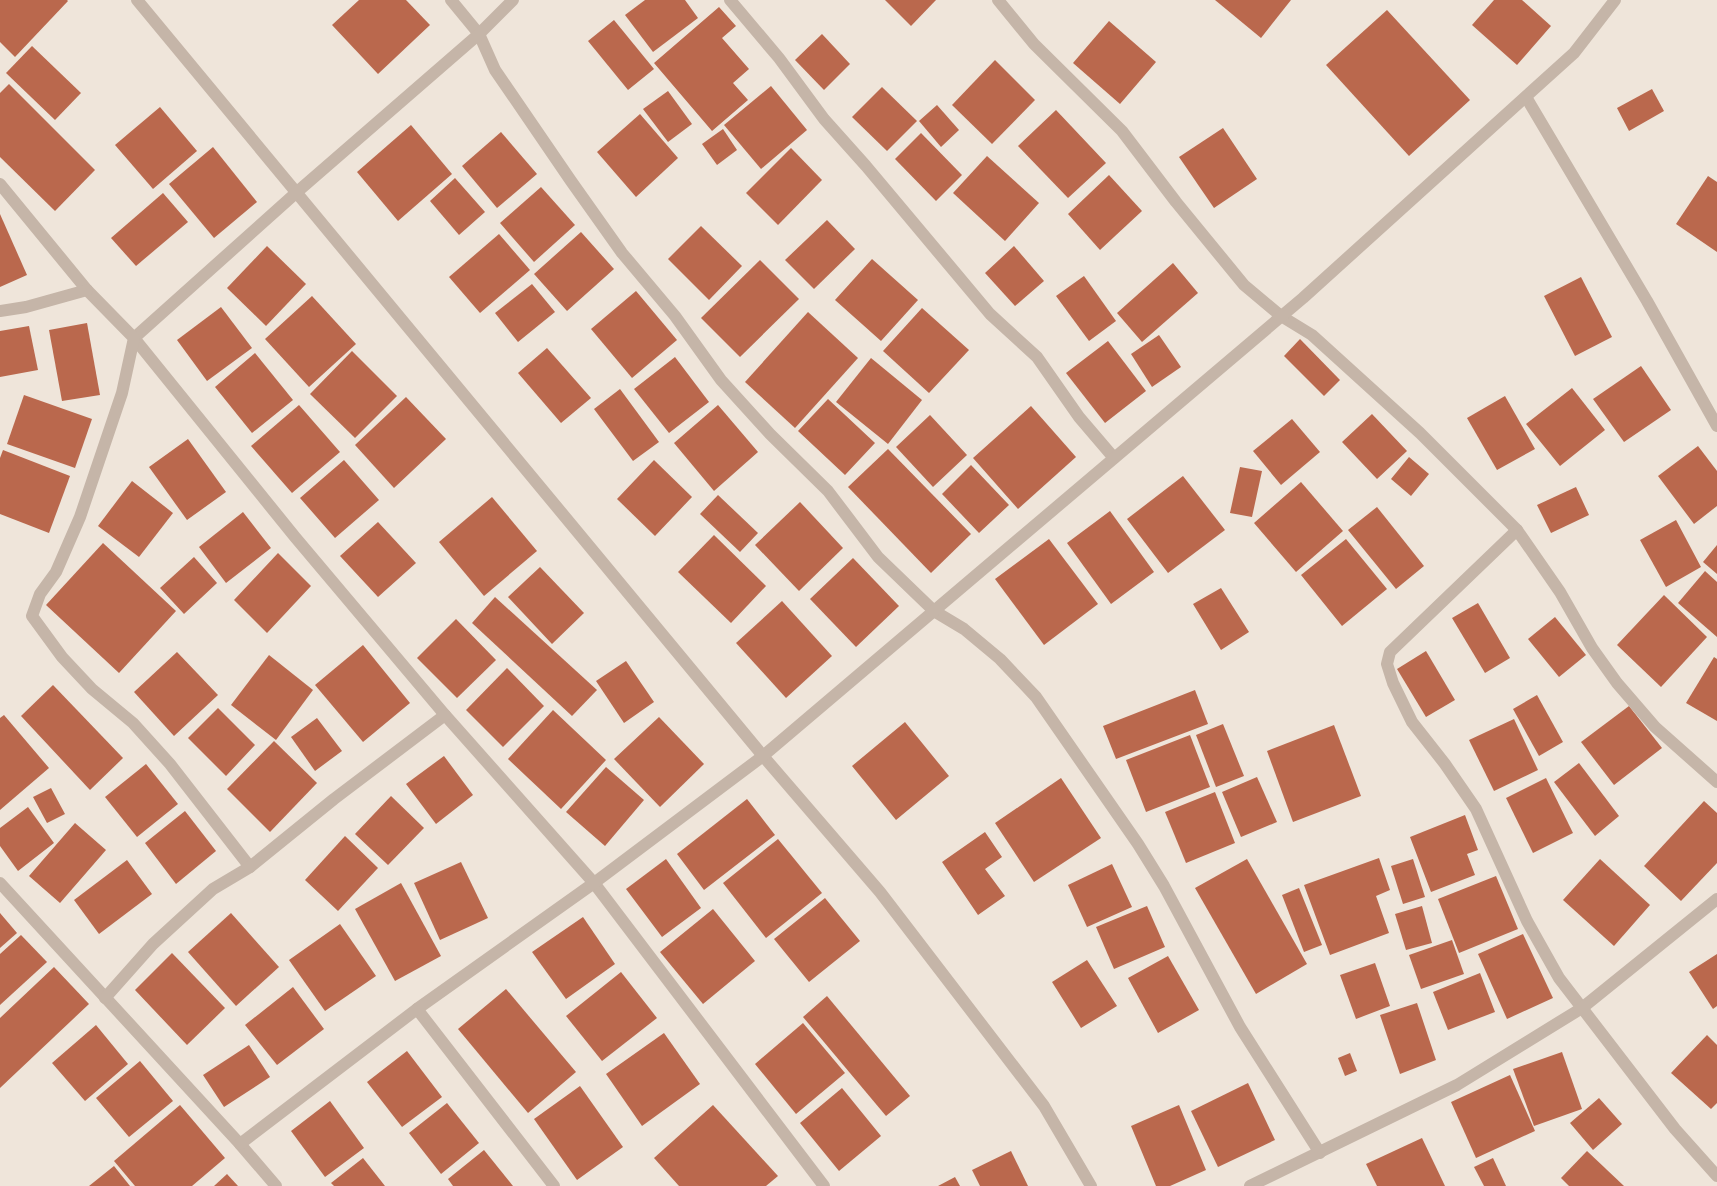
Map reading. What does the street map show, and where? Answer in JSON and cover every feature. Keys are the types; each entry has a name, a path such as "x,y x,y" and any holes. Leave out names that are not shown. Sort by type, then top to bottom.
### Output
{"street":[{"path":"138,0 763,756 880,892 1044,1106 1091,1186"},
{"path":"451,0 479,34 496,70 570,181 622,253 675,316 721,380 770,434 828,490 878,557 934,611 964,629 1000,659 1036,697 1074,749 1164,886 1240,1027 1320,1153"},
{"path":"250,867 170,764 133,723 92,689 62,657 32,616 40,594 56,572 80,518 122,393 134,338 297,192 479,34 513,0"},
{"path":"730,0 779,58 824,119 990,314 1037,357 1079,417 1114,458"},
{"path":"998,0 1034,44 1122,131 1176,202 1244,285 1281,316 1312,335 1420,434 1517,530 1560,592 1592,648 1617,684 1655,727 1717,782"},
{"path":"240,1144 417,1009 594,883 763,756 1281,316 1574,53 1615,0"},
{"path":"1526,97 1647,301 1717,426"},
{"path":"0,184 87,290 134,338 294,537 446,715 594,883 824,1186"},
{"path":"0,310 26,307 87,290"},
{"path":"1517,530 1390,652 1387,664 1393,684 1412,722 1445,764 1476,809 1527,921 1560,978 1675,1128 1717,1176"},
{"path":"104,998 153,944 213,889 250,867 334,799 446,715"},
{"path":"0,883 240,1144 276,1186"},
{"path":"1250,1186 1457,1085 1582,1008 1717,899"},
{"path":"417,1009 554,1186"}],"building":[{"path":"0,0 68,1 15,57 0,42"},
{"path":"359,0 406,0 430,25 378,74 332,25"},
{"path":"645,0 685,0 698,18 653,52 625,15"},
{"path":"885,0 936,0 911,26"},
{"path":"1215,0 1291,0 1261,38"},
{"path":"1494,0 1522,0 1551,26 1517,65 1472,25"},
{"path":"719,7 736,26 722,38 749,69 733,83 748,100 712,131 654,63"},
{"path":"1387,10 1470,100 1409,156 1326,65"},
{"path":"614,20 654,69 628,90 588,41"},
{"path":"1109,21 1156,62 1120,104 1073,63"},
{"path":"822,34 850,64 824,90 795,60"},
{"path":"32,46 81,93 55,120 6,73"},
{"path":"995,60 1035,100 992,144 952,105"},
{"path":"9,84 95,170 55,211 0,157 0,93"},
{"path":"771,86 807,130 761,169 724,125"},
{"path":"882,87 917,121 887,151 852,117"},
{"path":"1652,89 1664,111 1629,131 1617,108"},
{"path":"668,91 692,124 668,142 643,109"},
{"path":"937,105 959,130 941,147 919,121"},
{"path":"160,107 197,151 153,189 115,145"},
{"path":"1056,110 1106,163 1068,198 1018,146"},
{"path":"640,114 678,158 636,197 597,152"},
{"path":"411,125 452,174 398,221 357,172"},
{"path":"1223,128 1257,179 1214,208 1179,157"},
{"path":"723,129 737,150 717,165 702,144"},
{"path":"501,132 537,174 497,208 462,166"},
{"path":"921,133 962,175 936,201 895,159"},
{"path":"213,147 257,202 214,238 169,184"},
{"path":"791,148 822,180 778,225 746,193"},
{"path":"987,156 1039,203 1005,241 953,193"},
{"path":"1109,175 1142,211 1100,250 1068,214"},
{"path":"1708,176 1717,182 1717,252 1676,224"},
{"path":"455,178 485,212 459,235 430,201"},
{"path":"541,187 575,225 534,262 500,223"},
{"path":"163,193 188,222 136,266 111,238"},
{"path":"0,214 27,275 0,287"},
{"path":"827,220 855,249 814,289 785,260"},
{"path":"701,226 742,266 709,300 668,259"},
{"path":"581,232 614,269 567,311 534,274"},
{"path":"499,234 530,270 480,313 449,277"},
{"path":"267,246 306,284 266,326 227,288"},
{"path":"1014,246 1044,281 1015,306 985,273"},
{"path":"872,259 918,300 881,341 835,300"},
{"path":"760,260 799,299 740,357 701,318"},
{"path":"1173,263 1198,293 1142,342 1117,313"},
{"path":"1084,276 1116,321 1089,341 1056,296"},
{"path":"1581,277 1612,337 1575,356 1544,296"},
{"path":"532,284 555,312 518,342 495,313"},
{"path":"636,291 677,340 632,378 591,329"},
{"path":"312,296 356,344 309,387 265,339"},
{"path":"221,307 252,348 207,381 177,340"},
{"path":"922,308 969,350 929,393 883,351"},
{"path":"808,312 858,358 795,428 745,382"},
{"path":"87,323 100,395 62,401 49,330"},
{"path":"29,326 38,370 0,377 0,331"},
{"path":"1159,335 1181,367 1152,387 1131,354"},
{"path":"1300,339 1340,380 1324,396 1284,356"},
{"path":"1108,341 1146,391 1105,423 1066,373"},
{"path":"547,348 591,398 561,423 518,373"},
{"path":"352,351 397,396 355,438 310,394"},
{"path":"255,353 293,400 252,433 215,387"},
{"path":"675,357 709,402 669,433 634,389"},
{"path":"871,358 922,400 888,444 836,402"},
{"path":"1641,366 1671,410 1624,442 1593,399"},
{"path":"1572,388 1605,430 1560,466 1526,424"},
{"path":"620,389 659,442 633,461 594,409"},
{"path":"24,395 92,419 75,468 7,444"},
{"path":"1505,396 1535,449 1497,470 1467,418"},
{"path":"406,397 446,439 394,488 355,445"},
{"path":"828,399 875,443 845,475 798,431"},
{"path":"299,405 340,452 292,493 251,446"},
{"path":"718,405 758,452 714,491 674,443"},
{"path":"1031,406 1076,457 1018,509 973,458"},
{"path":"1372,414 1407,451 1377,479 1342,442"},
{"path":"930,415 967,455 933,487 896,447"},
{"path":"1292,419 1320,452 1281,485 1253,451"},
{"path":"188,439 226,492 187,520 149,467"},
{"path":"1698,446 1717,471 1717,506 1694,524 1658,476"},
{"path":"888,449 971,534 931,573 848,487"},
{"path":"3,450 70,476 49,533 0,514 0,458"},
{"path":"1409,457 1429,474 1411,496 1391,479"},
{"path":"344,460 379,500 335,538 300,498"},
{"path":"654,460 692,497 655,536 617,499"},
{"path":"971,465 1009,505 979,533 942,494"},
{"path":"1240,467 1262,471 1252,517 1230,513"},
{"path":"1183,476 1225,530 1168,573 1127,519"},
{"path":"132,481 173,513 139,557 98,526"},
{"path":"1301,482 1343,531 1296,572 1254,523"},
{"path":"1576,487 1589,515 1551,533 1537,505"},
{"path":"718,495 758,533 740,552 700,514"},
{"path":"492,497 537,551 484,596 439,542"},
{"path":"800,502 843,548 799,591 755,545"},
{"path":"1377,507 1424,566 1396,589 1348,530"},
{"path":"1110,511 1154,572 1111,604 1067,543"},
{"path":"243,512 271,548 226,583 199,547"},
{"path":"1676,520 1701,567 1666,587 1640,540"},
{"path":"378,522 416,563 378,597 340,556"},
{"path":"714,535 766,586 731,623 678,572"},
{"path":"1049,539 1098,604 1044,645 995,579"},
{"path":"1346,539 1387,589 1342,626 1301,575"},
{"path":"103,543 176,611 119,673 46,605"},
{"path":"1717,545 1717,574 1703,562"},
{"path":"278,553 311,586 267,633 234,600"},
{"path":"194,557 217,583 184,614 160,588"},
{"path":"853,558 899,606 856,647 810,599"},
{"path":"540,567 584,613 552,644 508,597"},
{"path":"1705,571 1717,582 1717,637 1678,603"},
{"path":"1221,588 1249,632 1221,650 1193,604"},
{"path":"1664,595 1707,637 1661,687 1617,645"},
{"path":"495,597 597,690 572,716 472,623"},
{"path":"782,601 832,656 786,698 736,643"},
{"path":"1478,603 1510,658 1485,673 1452,618"},
{"path":"1555,617 1586,655 1559,677 1528,639"},
{"path":"456,619 496,660 457,698 417,658"},
{"path":"363,645 410,703 363,742 315,685"},
{"path":"1426,651 1455,700 1426,717 1397,669"},
{"path":"177,652 218,695 174,736 134,692"},
{"path":"269,655 313,690 276,740 231,705"},
{"path":"1714,657 1717,659 1717,721 1686,703"},
{"path":"626,661 654,702 624,723 596,681"},
{"path":"507,668 544,706 503,747 466,710"},
{"path":"53,685 123,758 90,790 21,716"},
{"path":"1195,690 1208,724 1116,759 1103,726"},
{"path":"1537,695 1563,742 1539,756 1513,709"},
{"path":"1629,706 1662,748 1614,785 1581,742"},
{"path":"218,708 255,745 226,776 188,738"},
{"path":"553,710 606,760 561,809 508,759"},
{"path":"4,715 49,768 0,810 0,718"},
{"path":"659,717 704,764 660,807 614,759"},
{"path":"317,718 342,751 315,771 291,737"},
{"path":"1514,719 1538,770 1494,791 1469,740"},
{"path":"905,722 949,776 896,820 852,766"},
{"path":"1223,724 1244,776 1216,787 1196,735"},
{"path":"1334,725 1361,796 1293,822 1267,751"},
{"path":"1190,735 1210,787 1146,812 1126,760"},
{"path":"274,741 317,783 270,832 227,789"},
{"path":"444,756 473,795 436,824 406,784"},
{"path":"1579,763 1619,816 1595,836 1554,782"},
{"path":"146,764 178,804 137,837 105,797"},
{"path":"606,767 644,800 605,846 566,812"},
{"path":"1257,777 1277,822 1241,837 1222,792"},
{"path":"1061,778 1101,838 1034,882 995,823"},
{"path":"1546,778 1573,833 1533,853 1506,798"},
{"path":"51,788 65,814 47,823 33,797"},
{"path":"1215,792 1235,843 1186,863 1165,812"},
{"path":"391,796 424,828 388,865 355,834"},
{"path":"747,799 775,835 704,890 677,854"},
{"path":"1704,801 1717,813 1717,863 1681,901 1644,866"},
{"path":"28,807 54,843 18,871 0,846 0,828"},
{"path":"185,811 216,851 176,884 145,843"},
{"path":"1465,815 1478,850 1467,854 1475,875 1431,892 1410,837"},
{"path":"75,823 106,850 60,903 29,876"},
{"path":"985,832 1002,857 985,869 1005,896 978,915 942,862"},
{"path":"345,836 378,868 338,911 305,880"},
{"path":"778,839 822,893 766,938 723,883"},
{"path":"1379,858 1390,890 1376,896 1389,933 1330,955 1304,885"},
{"path":"666,859 701,908 662,937 626,889"},
{"path":"1247,859 1307,964 1256,994 1195,888"},
{"path":"1413,859 1425,897 1403,904 1391,866"},
{"path":"1600,859 1650,905 1614,946 1563,900"},
{"path":"127,860 152,894 99,934 74,900"},
{"path":"461,862 488,918 440,940 414,883"},
{"path":"1112,864 1132,907 1087,927 1068,885"},
{"path":"1496,876 1518,929 1459,953 1438,899"},
{"path":"401,883 441,956 395,981 355,909"},
{"path":"1299,888 1322,945 1304,952 1282,895"},
{"path":"825,898 860,941 809,982 774,939"},
{"path":"1147,906 1165,947 1114,969 1096,927"},
{"path":"1422,906 1432,943 1406,950 1395,914"},
{"path":"713,909 755,961 703,1004 660,952"},
{"path":"0,913 17,933 0,948"},
{"path":"231,913 279,967 236,1006 188,952"},
{"path":"583,917 615,964 566,999 532,952"},
{"path":"340,924 376,976 325,1011 289,960"},
{"path":"1523,934 1553,998 1507,1019 1478,954"},
{"path":"21,935 47,962 0,1005 0,954"},
{"path":"1452,940 1464,974 1421,989 1409,955"},
{"path":"172,953 225,1008 187,1045 135,990"},
{"path":"1717,954 1717,1006 1713,1009 1689,972"},
{"path":"1168,956 1199,1010 1158,1033 1128,978"},
{"path":"1087,960 1117,1006 1081,1028 1052,982"},
{"path":"1375,963 1390,1006 1356,1019 1340,975"},
{"path":"54,967 89,1004 0,1088 0,1018"},
{"path":"621,972 657,1018 602,1061 566,1016"},
{"path":"1480,973 1495,1012 1448,1030 1433,992"},
{"path":"293,987 324,1029 277,1065 245,1025"},
{"path":"506,989 576,1072 528,1113 458,1029"},
{"path":"827,996 910,1096 886,1116 803,1017"},
{"path":"1417,1003 1436,1060 1400,1074 1380,1015"},
{"path":"803,1023 845,1073 796,1114 755,1064"},
{"path":"96,1025 128,1064 85,1101 52,1063"},
{"path":"664,1033 700,1084 642,1126 606,1074"},
{"path":"1707,1035 1717,1045 1717,1103 1711,1109 1671,1073"},
{"path":"249,1045 270,1077 224,1107 203,1075"},
{"path":"407,1051 442,1097 402,1127 367,1082"},
{"path":"1562,1052 1582,1109 1534,1126 1513,1069"},
{"path":"1350,1053 1357,1071 1345,1076 1338,1058"},
{"path":"140,1061 173,1101 129,1137 96,1098"},
{"path":"1510,1075 1535,1131 1476,1158 1451,1102"},
{"path":"1248,1083 1275,1140 1218,1167 1191,1111"},
{"path":"580,1086 623,1147 577,1180 534,1119"},
{"path":"842,1088 881,1136 839,1171 800,1123"},
{"path":"1599,1098 1622,1124 1593,1150 1570,1123"},
{"path":"330,1101 364,1148 325,1177 291,1131"},
{"path":"447,1103 479,1143 441,1174 409,1133"},
{"path":"180,1105 225,1158 192,1186 135,1186 114,1161"},
{"path":"713,1105 778,1176 766,1186 679,1186 654,1158"},
{"path":"1179,1105 1206,1170 1170,1186 1156,1186 1131,1126"},
{"path":"1422,1138 1445,1186 1377,1186 1366,1164"},
{"path":"484,1150 513,1186 453,1186 448,1179"},
{"path":"1011,1151 1028,1186 980,1186 972,1170"},
{"path":"1587,1151 1624,1186 1569,1186 1561,1178"},
{"path":"363,1158 385,1186 334,1186 331,1183"},
{"path":"1493,1158 1506,1186 1484,1186 1474,1167"},
{"path":"114,1166 130,1186 89,1186"},
{"path":"227,1174 238,1186 214,1186"},
{"path":"955,1177 960,1186 938,1186"}]}
